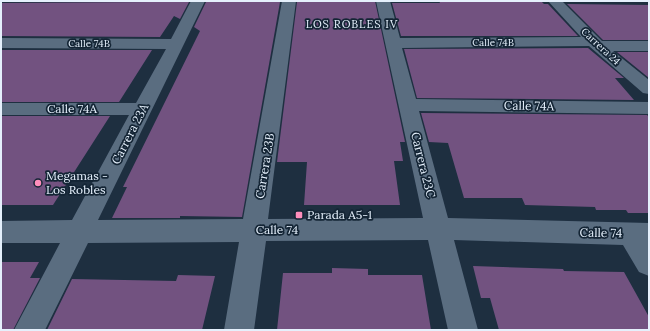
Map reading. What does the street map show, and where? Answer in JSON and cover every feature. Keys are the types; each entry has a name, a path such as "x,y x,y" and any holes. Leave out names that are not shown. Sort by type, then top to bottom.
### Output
{"street":[{"name":"Carrera 23A","path":"29,330 198,1"},
{"name":"Carrera 23B","path":"239,330 289,1"},
{"name":"Carrera 23C","path":"383,1 463,330"},
{"name":"Carrera 24","path":"555,1 596,44 649,89"},
{"name":"Calle 74B","path":"1,43 176,44"},
{"name":"Calle 74B","path":"393,43 596,44 649,46"},
{"name":"Calle 74A","path":"408,105 649,108"},
{"name":"Calle 74A","path":"1,109 143,109"},
{"name":"Calle 74","path":"1,232 439,229 640,234"},
{"path":"640,234 649,263"}],"building":[{"path":"375,1 405,142 400,142 403,161 394,161 400,205 304,205 307,162 277,162 297,2"},
{"path":"439,1 541,1 544,4 548,4 578,36 401,36 392,3 440,3"},
{"path":"189,2 180,19 174,16 160,37 1,36 1,3"},
{"path":"206,2 280,2 242,217 180,216 180,218 112,218 127,187 123,187 200,31 194,27"},
{"path":"567,4 649,5 649,40 603,40"},
{"path":"588,48 624,78 615,78 634,100 417,98 404,49"},
{"path":"1,50 152,50 119,102 1,102"},
{"path":"617,52 649,52 649,78"},
{"path":"421,113 647,115 649,117 649,213 628,213 626,210 596,210 595,207 525,205 522,198 464,198 448,143 429,142"},
{"path":"1,116 110,116 53,205 1,205"},
{"path":"1,262 39,262 30,278 40,278 13,330 1,330"},
{"path":"473,266 563,269 564,271 624,272 649,317 649,330 499,330 490,298 481,298"},
{"path":"332,268 368,269 368,275 422,275 431,330 277,330 283,273 332,273"},
{"path":"178,275 215,276 202,330 47,330 72,279 176,281"}],"place":[{"name":"Megamas - Los Robles","path":"38,183"},
{"name":"Parada A5-1","path":"299,215"}],"district":[{"name":"LOS ROBLES IV","path":"352,24"}]}
